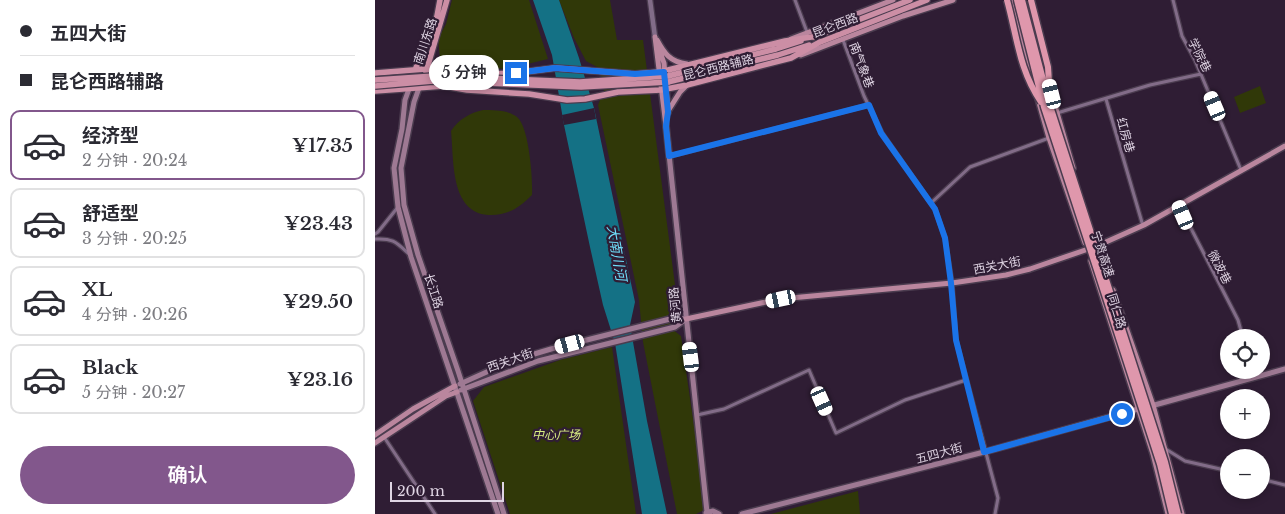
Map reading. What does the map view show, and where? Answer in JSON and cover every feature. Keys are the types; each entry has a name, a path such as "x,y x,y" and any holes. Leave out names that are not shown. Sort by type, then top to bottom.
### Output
{"highway":[{"name":"南川东路","path":"416,69 437,16 440,0"},
{"name":"南川东路","path":"419,88 427,69 447,0"},
{"name":"昆仑西路","path":"777,52 819,39 856,21 910,0"},
{"name":"昆仑西路","path":"856,21 927,0"},
{"path":"1009,0 1025,75 1031,88 1047,107"},
{"name":"宁贵高速","path":"1017,0 1047,107 1160,464 1172,514"},
{"name":"宁贵高速","path":"1023,0 1047,107 1165,462 1178,514"},
{"path":"1030,0 1050,84 1047,107"},
{"name":"昆仑西路辅路","path":"375,73 438,68 486,74 516,73 555,68 635,74 662,72 785,41 819,39"},
{"name":"昆仑西路辅路","path":"375,91 443,86 467,90 529,94 567,100 585,99 618,92 663,90 687,86 791,58 819,39"},
{"path":"375,80 434,76 581,82 668,76 777,52"},
{"path":"375,86 433,81 581,87 634,84 682,79 777,52"},
{"name":"长江路","path":"409,89 416,69"}],"main road":[{"path":"785,41 807,32 856,21 893,0"},
{"path":"791,58 953,0"},
{"name":"同仁路","path":"1009,0 1049,138 1153,454 1168,514"},
{"name":"同仁路","path":"1030,0 1057,113 1097,246 1153,405 1182,514"},
{"path":"856,21 843,22 826,29 819,39 832,41 848,34 871,29"},
{"path":"655,37 669,59 679,64 692,65"},
{"path":"655,37 664,62 662,72 666,126"},
{"path":"666,126 668,112 673,102 687,86"},
{"name":"长江路","path":"419,88 414,102 401,168 404,205 418,255 463,385 504,514"},
{"name":"长江路","path":"409,89 405,100 402,129 394,168 398,207 411,257 497,514"},
{"path":"663,90 668,112"},
{"name":"黄河路","path":"666,126 706,513"},
{"name":"西关大街","path":"463,385 511,362 607,334 674,318 686,319 781,299 951,283 1006,275 1087,250 1143,226 1285,146"},
{"name":"西关大街","path":"463,385 538,361 675,327 686,319"},
{"name":"五四大街","path":"1270,373 1285,369"},
{"name":"五四大街","path":"742,514 984,452 1247,379"},
{"path":"375,435 413,410 463,385"},
{"path":"375,443 456,389"},
{"path":"706,513 713,511 719,514"}],"street":[{"path":"650,0 655,37"},
{"path":"795,0 807,32"},
{"name":"学院巷","path":"1173,0 1182,36 1201,74 1241,170"},
{"name":"南气象巷","path":"843,40 881,133 935,209 945,238 956,340 984,452 998,498 995,514"},
{"path":"1057,113 1150,85 1201,74"},
{"name":"红房巷","path":"1106,99 1143,226"},
{"path":"669,156 869,105"},
{"path":"931,203 970,167 1049,138"},
{"name":"微波巷","path":"1179,205 1238,320 1240,329"},
{"path":"375,234 398,207"},
{"path":"375,239 388,238 399,245 411,257"},
{"path":"697,415 724,409 809,370 836,433 905,400 966,380"},
{"path":"384,437 435,514"},
{"path":"1164,447 1185,461 1220,469"},
{"path":"1270,481 1285,485"}],"green space":[{"path":"452,0 529,0 548,59 507,69 448,65 440,58 438,39 446,24"},
{"path":"559,0 610,0 617,40 643,40 678,308 669,318 672,329 681,336 706,509 696,514 677,514 643,342 639,300 598,105 604,90 599,68 586,61 574,38"},
{"path":"1260,86 1266,103 1240,113 1234,97"},
{"path":"483,110 496,110 517,117 525,131 531,166 532,195 507,213 488,215 476,212 467,205 460,195 456,183 451,131 465,117"},
{"name":"中心广场","path":"612,347 636,514 510,514 473,401 484,387 560,360"},
{"path":"858,491 860,514 771,514"}],"water":[{"name":"大南川河","path":"533,0 559,0 594,108 635,302 630,325 647,421 667,514 642,514 615,343 603,305 590,247 564,125 552,55"}],"pier":[{"path":"594,108 596,119 564,125 562,115"}],"route":[{"path":"516,73 555,68 635,74 664,72 668,112 666,126 669,156 869,105 881,133 935,209 945,238 956,340 984,452 1122,414"}]}
